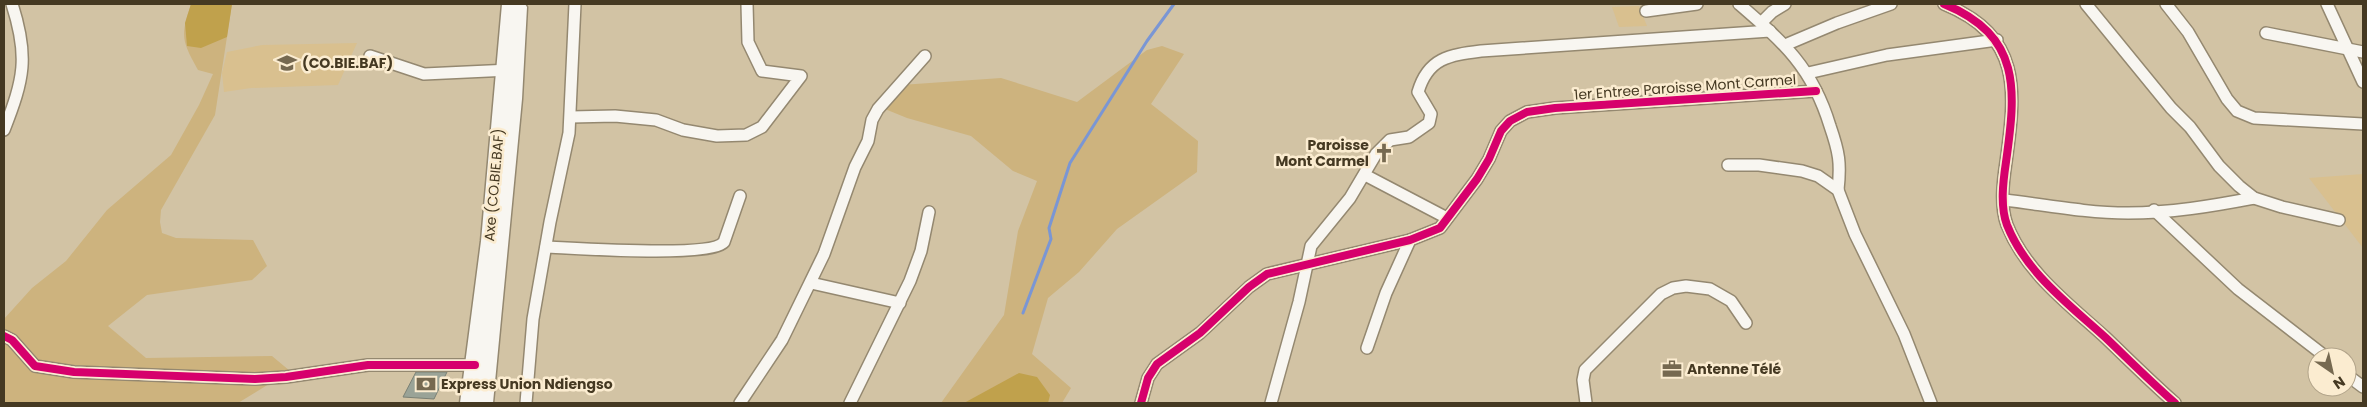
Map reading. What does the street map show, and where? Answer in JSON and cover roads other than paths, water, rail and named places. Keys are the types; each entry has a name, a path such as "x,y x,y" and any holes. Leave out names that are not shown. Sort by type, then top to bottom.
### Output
{"highway":[{"name":"Axe (CO.BIE.BAF)","path":"509,4 510,70"},
{"name":"Axe (CO.BIE.BAF)","path":"481,364 510,70 520,4"},
{"path":"469,403 481,364"},
{"path":"481,364 484,403"}],"street":[{"path":"4,130 22,84 24,58 24,49 12,4"},
{"path":"526,403 533,319 566,154 571,116 575,4"},
{"path":"571,116 615,116 656,120 679,130 717,136 746,135 758,131 801,76 762,71 748,42 747,4"},
{"path":"1646,11 1697,4"},
{"path":"1739,4 1770,31 1808,73 1828,120 1839,160 1841,174 1838,190 1855,234 1904,334 1931,403"},
{"path":"1761,23 1772,12 1786,4"},
{"path":"1785,46 1885,4"},
{"path":"1944,4 1957,8 1980,20 1997,40 2008,68 2010,133 2003,187 2006,223 2031,266 2175,403"},
{"path":"2086,4 2171,108 2206,146 2219,166 2239,186 2254,198 2282,207 2339,220"},
{"path":"2166,4 2188,32 2226,99 2237,111 2254,118 2363,124"},
{"path":"2327,4 2363,82"},
{"path":"1271,403 1311,246 1350,198 1376,154 1390,140 1409,137 1431,120 1431,114 1418,92 1424,73 1437,61 1459,53 1770,31"},
{"path":"2266,33 2363,52"},
{"path":"1808,73 1886,55 1997,40"},
{"path":"370,56 424,74 510,70"},
{"path":"740,403 782,340 811,283 824,254 855,167 868,141 875,115 925,56"},
{"name":"1er Entree Paroisse Mont Carmel","path":"1141,403 1151,370 1168,353 1200,334 1224,313 1248,286 1267,274 1410,240 1440,228 1489,160 1501,131 1510,121 1527,112 1555,108 1816,91"},
{"path":"1728,164 1802,171 1818,176 1838,190"},
{"path":"1365,175 1447,218"},
{"path":"546,247 671,250 715,249 724,242 740,196"},
{"path":"2005,200 2090,211 2127,213 2220,204 2254,198"},
{"path":"2154,210 2238,289 2313,347"},
{"path":"850,403 900,303 921,251 929,212"},
{"path":"1368,348 1386,293 1410,240"},
{"path":"811,283 900,303"},
{"path":"1586,403 1583,380 1586,370 1661,294 1672,288 1682,285 1697,285 1713,290 1725,296 1740,310 1746,323"},
{"path":"4,336 12,340 35,366 74,372 255,379 286,377 368,365 481,364"}],"waterway":[{"path":"1023,313 1051,239 1049,228 1070,163 1147,41 1174,4"}],"place":[{"name":"(CO.BIE.BAF)","path":"287,63"},
{"name":"Paroisse Mont Carmel","path":"1384,153"},
{"name":"Antenne Télé","path":"1672,369"},
{"name":"Express Union Ndiengso","path":"426,384"}]}
